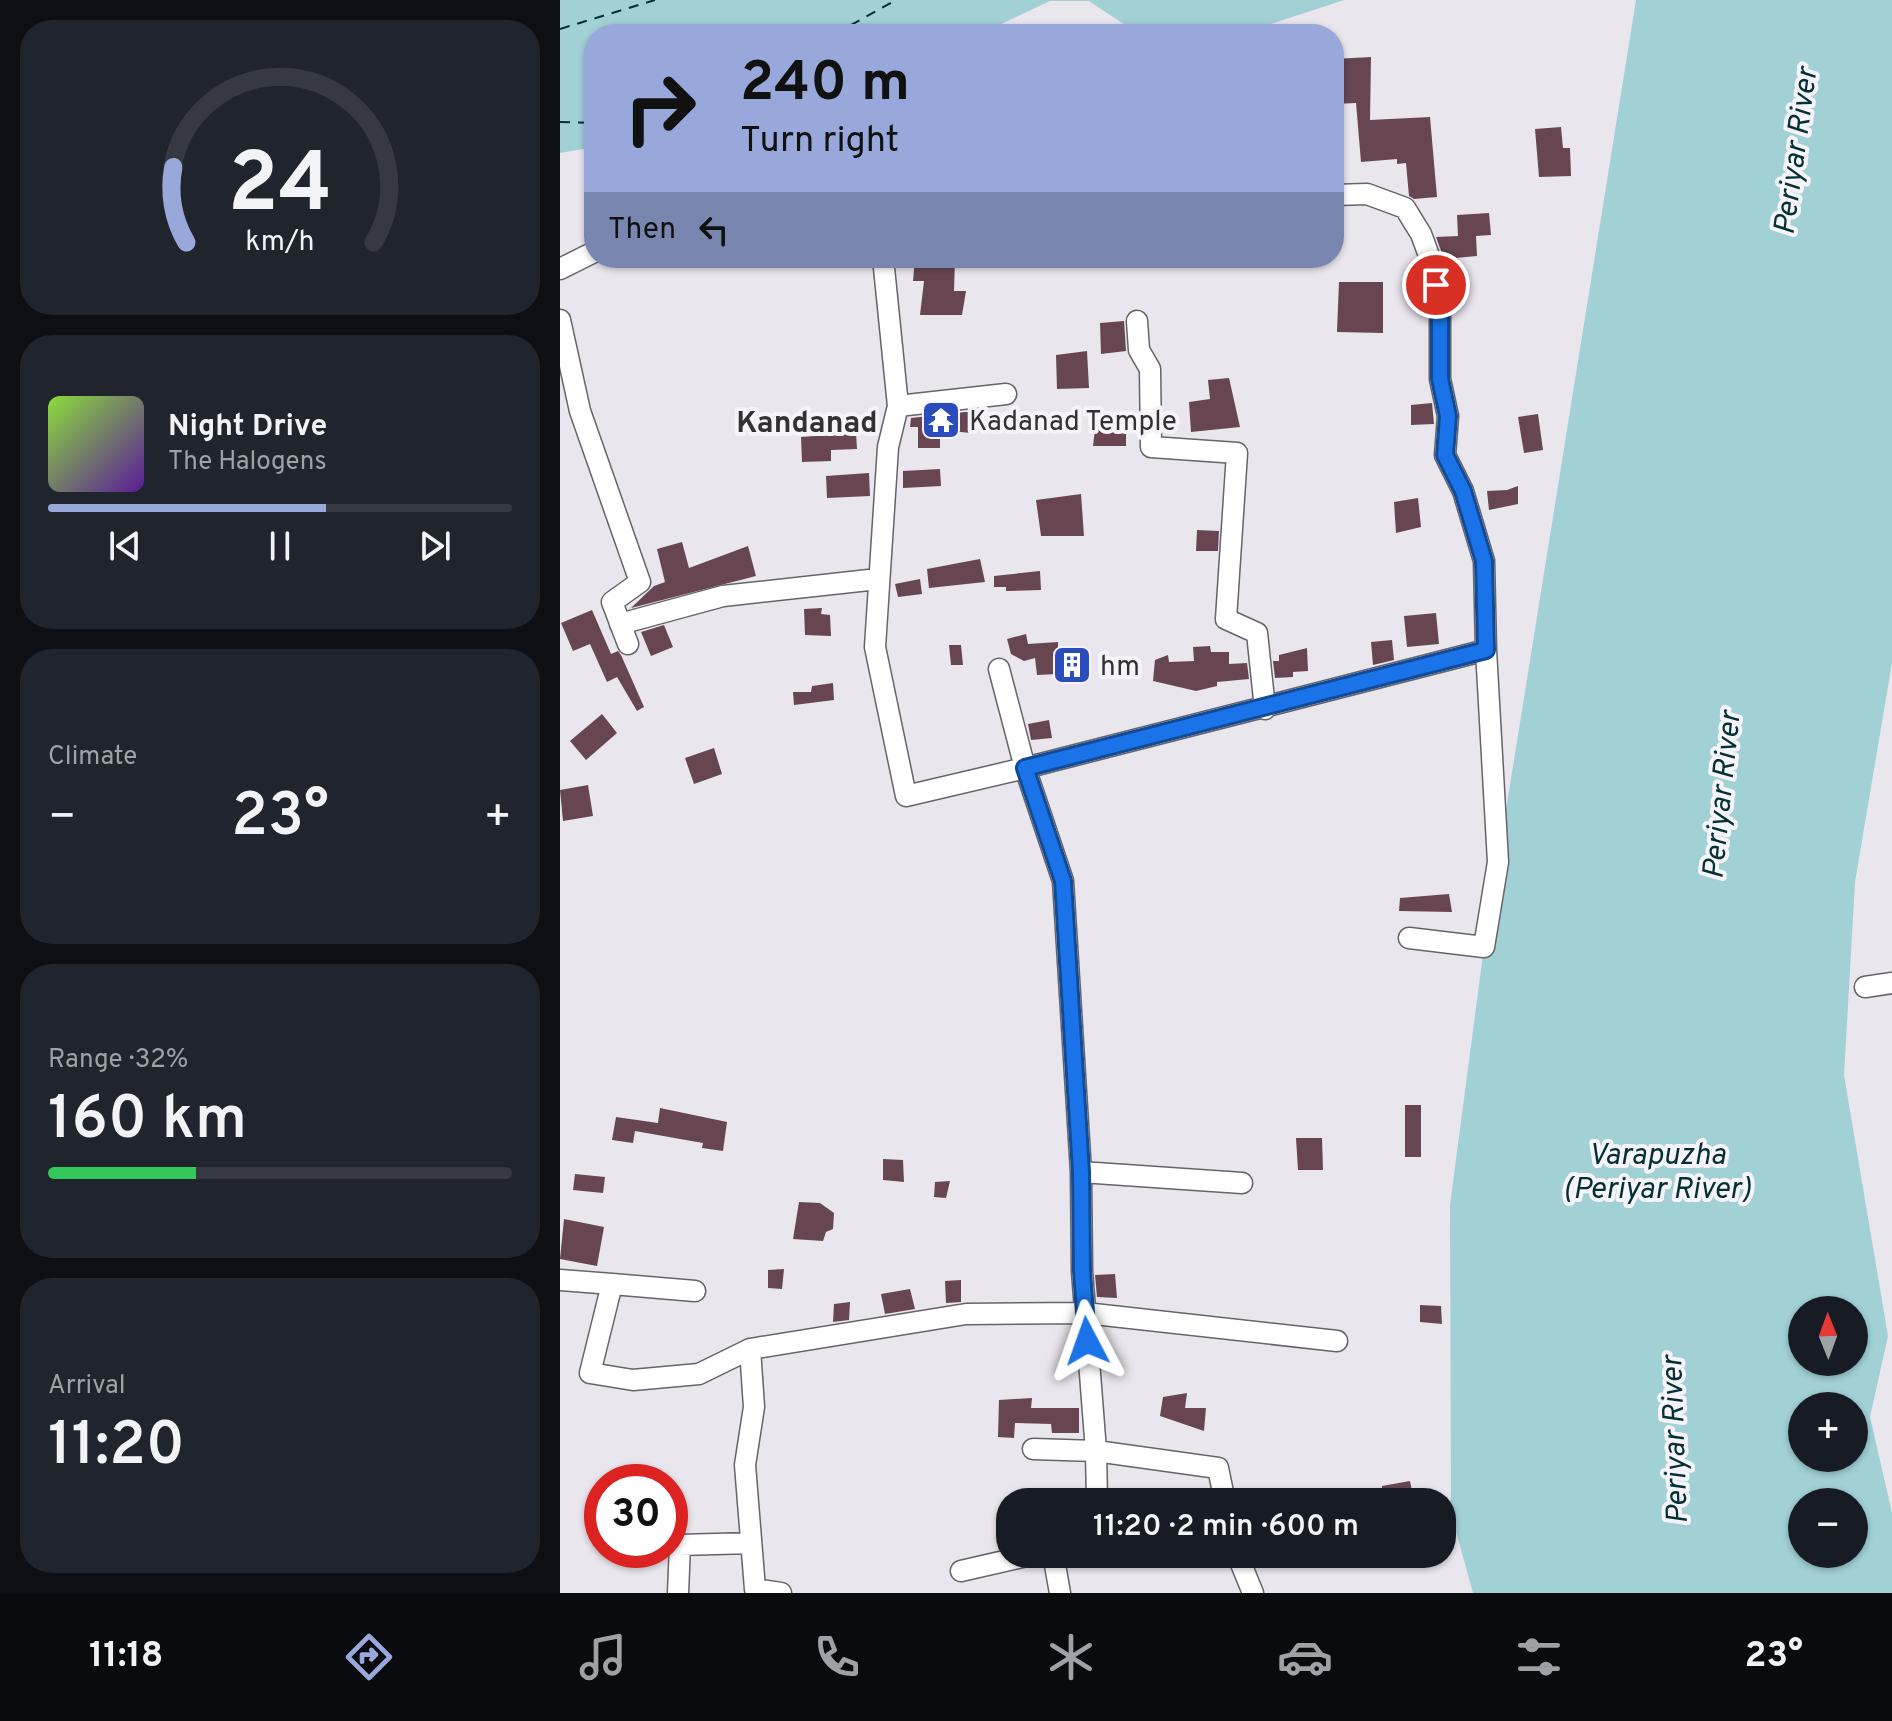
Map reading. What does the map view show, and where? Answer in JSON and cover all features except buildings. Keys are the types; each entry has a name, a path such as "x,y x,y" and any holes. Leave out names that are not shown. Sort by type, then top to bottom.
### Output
{"street":[{"path":"1344,195 1367,194 1405,208 1421,234 1431,261 1440,309 1440,379 1448,416 1445,455 1463,491 1484,561 1498,862 1484,947 1409,938"},
{"path":"560,269 584,257"},
{"path":"884,268 898,406 888,447 875,647 906,796 1265,709 1486,650"},
{"path":"560,320 580,411 640,582 612,602 628,644"},
{"path":"1137,321 1139,350 1150,369 1151,447 1237,453 1226,619 1257,633 1265,709"},
{"path":"898,406 1006,394"},
{"path":"620,624 723,596 878,579"},
{"path":"999,669 1025,768 1063,881 1097,1488"},
{"path":"1865,987 1892,983"},
{"path":"1081,1172 1242,1183"},
{"path":"560,1280 695,1291"},
{"path":"612,1284 590,1373 633,1380 699,1374 750,1349 966,1314 1085,1313 1337,1341"},
{"path":"750,1349 754,1407 745,1465 755,1589 781,1593"},
{"path":"1033,1449 1096,1451 1218,1468 1222,1488"},
{"path":"678,1593 680,1545 751,1543"},
{"path":"961,1571 996,1563"},
{"path":"1056,1568 1060,1593"},
{"path":"1240,1568 1253,1593"}],"water":[{"path":"560,0 1344,0 1271,24 1124,24 1089,1 1050,1 1001,24 584,24 584,149 560,153"},
{"name":"Varapuzha (Periyar River)","path":"1636,0 1892,0 1892,663 1855,882 1844,1075 1888,1336 1870,1417 1892,1513 1892,1593 1473,1593 1456,1531 1456,1488 1451,1488 1450,1205 1484,947"}],"ferry route":[{"path":"560,29 655,0"},
{"path":"853,24 896,0"},
{"path":"560,122 584,123"}],"place":[{"name":"Kadanad Temple","path":"941,420"},
{"name":"hm","path":"1072,665"}],"district":[{"name":"Kandanad","path":"807,422"}],"route":[{"path":"1087,1341 1082,1271 1081,1172 1063,881 1025,768 1486,650 1484,561 1463,491 1445,455 1448,416 1440,379 1440,309 1436,285"}],"water label":[{"name":"Periyar River","path":"1795,151"},
{"name":"Periyar River","path":"1721,795"},
{"name":"Periyar River","path":"1674,1440"}]}
